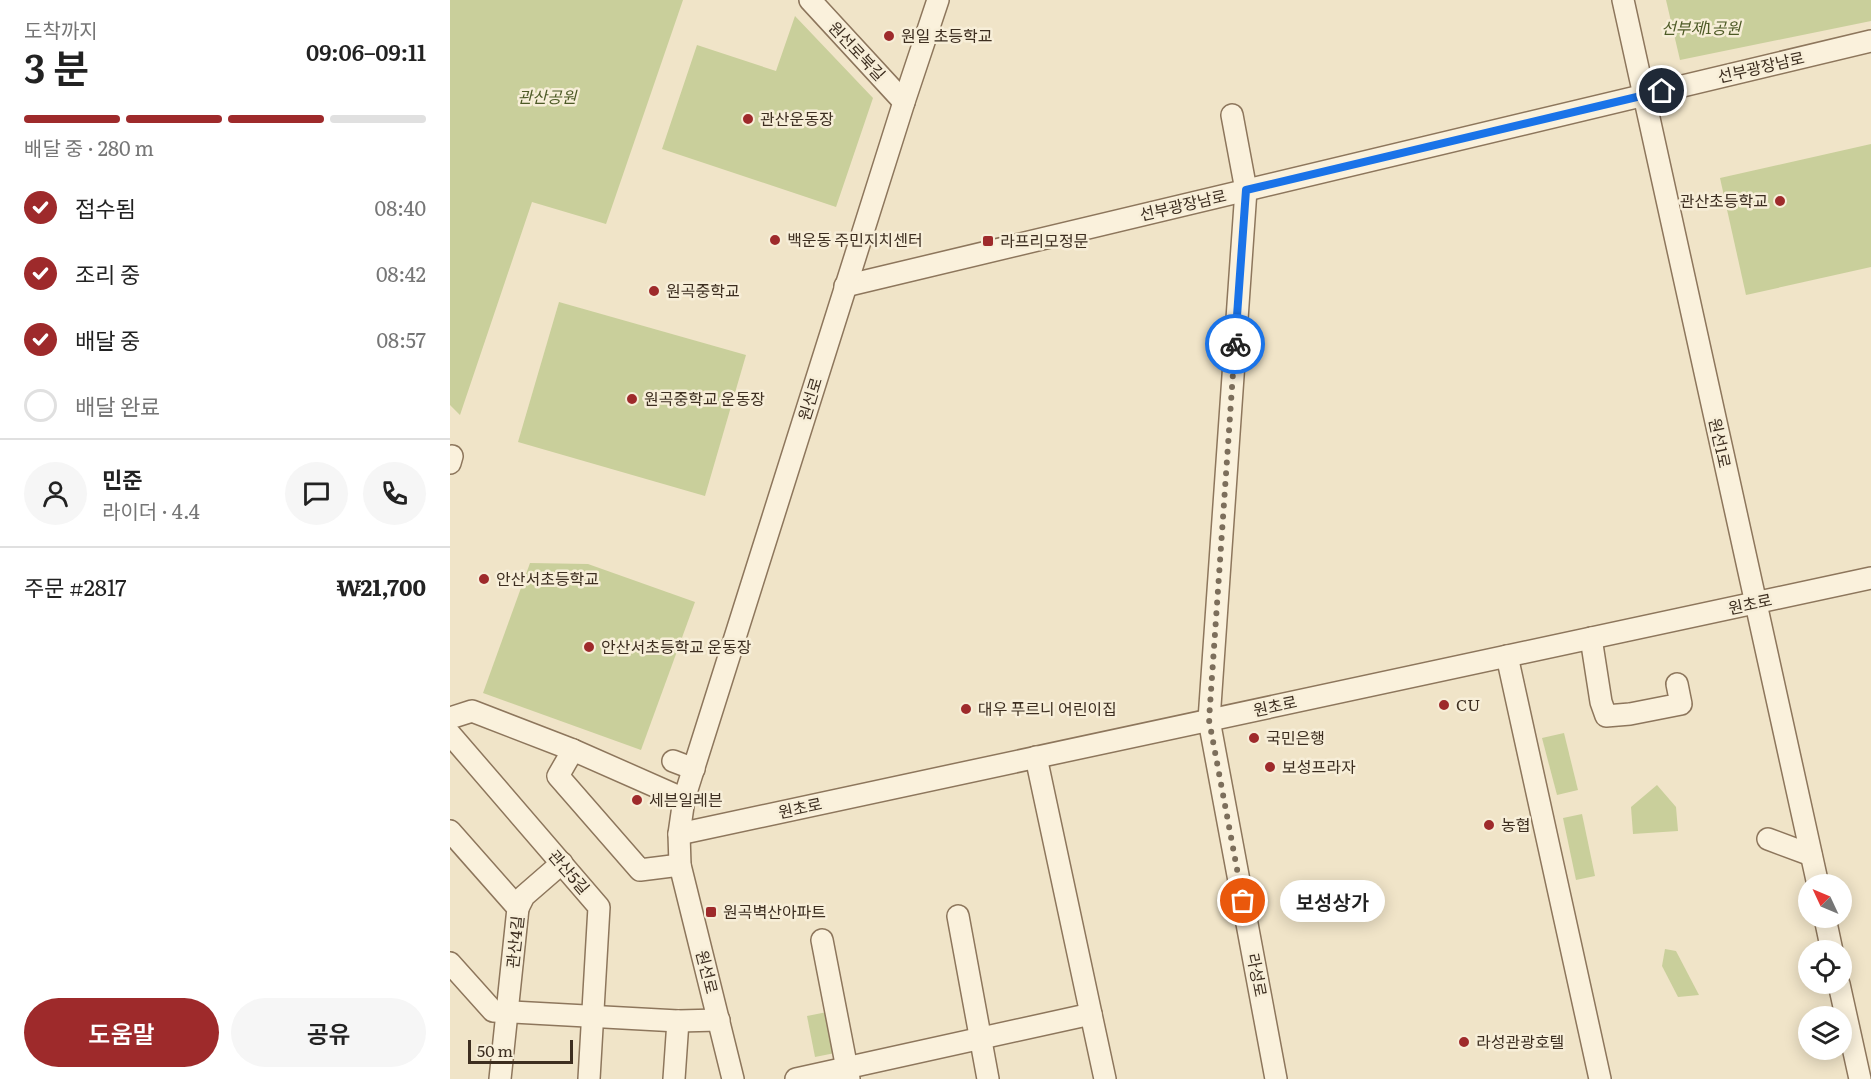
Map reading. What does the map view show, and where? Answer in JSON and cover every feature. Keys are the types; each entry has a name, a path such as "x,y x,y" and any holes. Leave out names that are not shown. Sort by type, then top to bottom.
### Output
{"street":[{"name":"원선로북길","path":"810,0 904,102"},
{"name":"원선로","path":"733,1079 680,865 678,834 684,799 800,404 846,286 938,0"},
{"name":"원선1로","path":"1623,0 1815,874"},
{"name":"선부광장남로","path":"846,286 1871,41"},
{"name":"라성로","path":"1232,115 1246,190 1209,720 1276,1079"},
{"name":"원초로","path":"678,834 1871,578"},
{"path":"1591,638 1601,702 1606,716 1630,714 1681,704 1677,684"},
{"path":"1507,656 1600,1079"},
{"path":"450,718 472,711 573,750 684,799"},
{"name":"관산5길","path":"450,734 599,907 588,1079"},
{"path":"573,750 558,776 640,870 680,865"},
{"path":"1036,757 1105,1079"},
{"path":"673,761 694,769"},
{"name":"관산4길","path":"450,831 518,908 500,1079"},
{"path":"1767,839 1811,855"},
{"path":"518,908 524,896 562,863"},
{"path":"957,916 988,1079"},
{"path":"822,940 848,1073"},
{"path":"450,963 493,1011 507,1014 678,1021 719,1020"},
{"path":"1841,994 1860,1079"},
{"path":"796,1079 848,1073 980,1038 1091,1014"},
{"path":"674,1079 678,1021"}],"green space":[{"name":"관산공원","path":"450,0 683,0 606,224 532,202 460,415 450,405"},
{"name":"선부제1공원","path":"1666,0 1871,0 1871,21 1680,60"},
{"path":"795,16 873,98 836,207 662,149 697,45 776,71"},
{"path":"1871,144 1871,267 1746,295 1720,178"},
{"name":"원곡중학교 운동장","path":"559,302 746,355 705,496 518,442"},
{"name":"안산서초등학교 운동장","path":"530,563 588,564 695,602 641,750 483,693"},
{"path":"1564,733 1578,790 1557,795 1542,738"},
{"path":"1657,785 1676,807 1678,831 1633,834 1631,807"},
{"path":"1582,814 1595,876 1576,880 1563,818"},
{"path":"1665,949 1676,951 1699,995 1678,997 1662,966"},
{"path":"832,1011 840,1052 815,1057 807,1016"}],"way so far":[{"path":"1235,344 1209,720 1243,901"}],"place":[{"name":"원일 초등학교","path":"889,36"},
{"name":"관산운동장","path":"748,119"},
{"name":"관산초등학교","path":"1780,201"},
{"name":"백운동 주민지치센터","path":"775,240"},
{"name":"라프리모정문","path":"988,241"},
{"name":"원곡중학교","path":"654,291"},
{"name":"원곡중학교 운동장","path":"632,399"},
{"name":"안산서초등학교","path":"484,579"},
{"name":"안산서초등학교 운동장","path":"589,647"},
{"name":"CU","path":"1444,705"},
{"name":"대우 푸르니 어린이집","path":"966,709"},
{"name":"국민은행","path":"1254,738"},
{"name":"보성프라자","path":"1270,767"},
{"name":"세븐일레븐","path":"637,800"},
{"name":"농협","path":"1489,825"},
{"name":"보성상가","path":"1243,901"},
{"name":"원곡벽산아파트","path":"711,912"},
{"name":"라성관광호텔","path":"1464,1042"}],"route":[{"path":"1235,344 1246,190 1662,91"}]}
